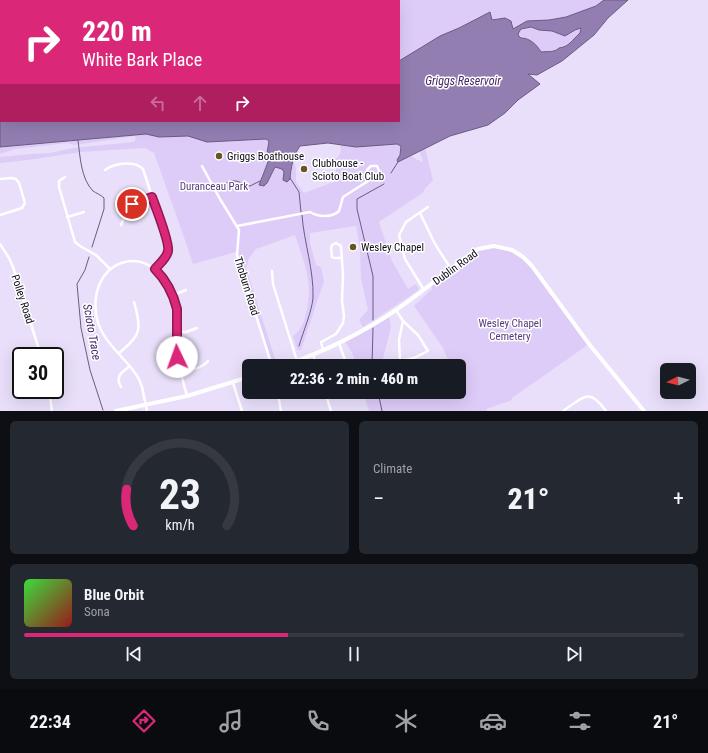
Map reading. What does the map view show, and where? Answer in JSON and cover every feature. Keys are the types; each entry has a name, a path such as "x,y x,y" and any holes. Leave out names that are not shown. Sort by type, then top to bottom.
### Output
{"main road":[{"name":"Dublin Road","path":"302,359 359,333 396,310 478,249 486,247 503,247 515,251 532,266 589,344 644,411"},
{"path":"116,411 187,396 242,380"}],"street":[{"path":"105,170 115,166 131,164 138,165 142,168 168,246 166,256 155,269"},
{"name":"Thoburn Road","path":"202,166 237,226 239,233 237,255 270,359"},
{"path":"237,226 307,214 310,212 316,215 324,216 336,214 340,208 344,196 367,182 378,174 379,171 377,166 371,166 367,170 367,182"},
{"path":"65,177 61,179 58,185 72,233 77,244 96,255 110,269"},
{"path":"0,179 16,178 23,196 24,206 0,215"},
{"path":"121,225 132,204 152,197"},
{"path":"424,290 405,259 399,235 406,222 428,207"},
{"path":"67,217 84,212"},
{"path":"420,213 435,244 451,269"},
{"path":"323,350 321,342 336,334 343,323 344,316 342,301 343,275 342,258 341,246 336,243 332,245 332,257 342,258"},
{"name":"Polley Road","path":"0,244 13,267 38,347"},
{"path":"147,411 142,386 137,375 102,332 97,313 96,302 100,284 110,269 122,262 130,260 148,264 166,281 173,294 177,309 177,357 187,396"},
{"path":"272,271 273,284 296,359"},
{"path":"173,294 186,290"},
{"path":"119,353 134,340 138,334 138,316 134,302"},
{"path":"396,310 403,321 418,335 428,350 428,352 414,358 401,361 399,359 399,340 403,321"},
{"path":"176,332 186,332 197,328"},
{"path":"339,343 345,359"},
{"path":"313,355 314,359"},
{"path":"180,372 199,368 208,361"},
{"path":"121,387 118,382 118,378 120,374 130,366"},
{"path":"233,383 242,411"},
{"path":"563,411 586,396 591,396 598,400 606,411"},
{"path":"50,399 52,411"},
{"path":"279,399 281,411"},
{"path":"327,399 331,411"}],"green space":[{"path":"400,0 604,0 596,6 576,14 522,24 513,29 511,21 505,18 492,20 489,13 477,18 400,60"},
{"path":"531,27 539,30 552,31 565,36 581,27 580,33 568,45 557,50 541,52 537,47 518,35 521,29"},
{"name":"Duranceau Park","path":"146,134 159,137 187,136 207,142 266,139 269,141 266,159 268,162 261,177 271,176 275,167 282,168 284,172 283,175 290,179 293,161 296,168 296,182 304,193 336,181 336,159 341,152 340,144 356,147 397,144 401,146 402,150 397,160 412,156 417,160 420,160 421,163 423,160 420,154 420,148 424,144 433,180 424,192 379,222 392,261 408,289 416,284 419,290 363,327 359,320 368,310 361,278 360,248 356,226 310,233 310,243 316,265 321,267 324,281 301,350 297,350 293,336 302,326 309,292 305,264 295,235 256,249 249,258 246,268 275,359 271,359 236,252 193,264 154,153 145,148 81,152 0,163 0,157 50,153 73,148 134,142 136,138 135,136 74,145 68,143 15,149 0,154 0,147"},
{"name":"Wesley Chapel Cemetery","path":"503,247 523,257 589,344 512,398 512,400 486,409 487,411 369,411 365,399 466,399 466,359 448,359 443,348 414,306 432,289 431,284 478,249"},
{"path":"389,317 391,327 383,359 354,359 352,352 345,342"}],"water":[{"name":"Griggs Reservoir","path":"604,0 628,0 608,18 594,35 562,61 537,75 528,74 540,84 488,125 450,136 398,162 397,160 400,155 401,146 397,144 356,147 328,143 300,146 293,162 290,179 287,182 283,180 284,172 282,169 275,167 264,186 259,185 268,162 266,159 269,141 266,139 207,142 188,136 159,137 146,134 0,147 0,122 400,122 400,60 440,36 490,12 492,20 505,18 511,21 513,29 527,21 549,20 566,17 596,6","holes":["531,27 539,30 552,31 565,36 581,28 580,33 570,43 553,51 541,52 533,42 521,38 518,35 521,29"]}],"waterway":[{"name":"Scioto Trace","path":"78,140 80,160 86,180 93,191 104,198 104,209 92,247"},
{"path":"391,173 398,162"},
{"path":"290,178 299,192 301,212"},
{"path":"220,189 231,181 237,181 250,186 260,181"},
{"path":"373,320 373,276 357,209 357,199 384,184"},
{"path":"299,346 313,298 312,277 302,215"},
{"name":"Scioto Trace","path":"89,257 85,270 77,284 81,328 90,370 103,410"},
{"path":"372,359 373,328"},
{"path":"379,399 382,411"}],"place":[{"name":"Griggs Boathouse","path":"219,156"},
{"name":"Clubhouse - Scioto Boat Club","path":"304,169"},
{"name":"Wesley Chapel","path":"353,247"}],"route":[{"path":"132,204 152,197 168,246 166,256 155,269 166,281 173,294 177,309 177,357"}]}
